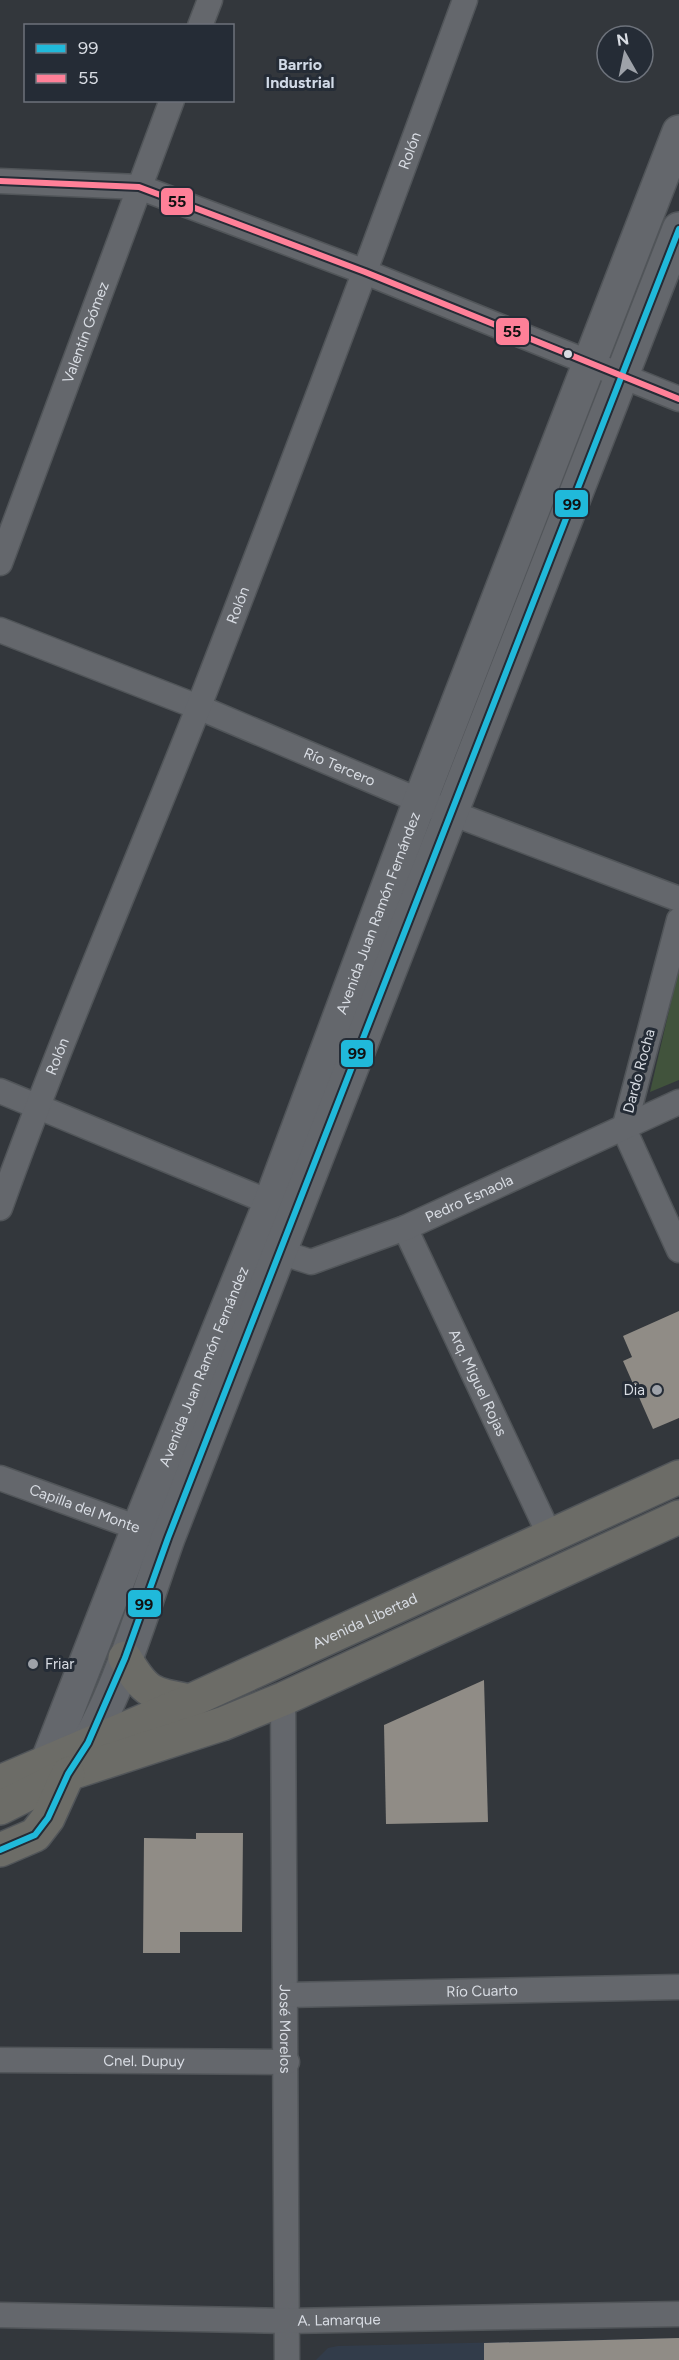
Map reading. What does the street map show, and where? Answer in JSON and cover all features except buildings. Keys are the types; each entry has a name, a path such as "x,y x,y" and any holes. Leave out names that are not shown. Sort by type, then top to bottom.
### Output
{"main road":[{"name":"Avenida Juan Ramón Fernández","path":"58,1767 284,1208 435,807 590,365 679,132"},
{"name":"Avenida Juan Ramón Fernández","path":"435,807 622,377 679,229"},
{"name":"Avenida Libertad","path":"58,1767 88,1743 190,1701 679,1477"},
{"path":"0,1782 222,1725 679,1517"},
{"name":"Avenida Juan Ramón Fernández","path":"88,1743 125,1658 153,1533"},
{"path":"125,1658 136,1677 148,1691 190,1701"},
{"path":"0,1808 58,1767"},
{"path":"0,1850 35,1835 48,1818 58,1767"}],"street":[{"path":"201,24 210,0"},
{"name":"Rolón","path":"0,1208 37,1105 198,707 365,273 465,0"},
{"name":"Valentín Gómez","path":"0,563 171,102"},
{"path":"0,182 139,188 365,273 679,399"},
{"name":"Río Tercero","path":"0,630 198,707 435,807 679,899"},
{"name":"Dardo Rocha","path":"679,920 624,1129 679,1250"},
{"path":"0,1091 284,1208"},
{"name":"Pedro Esnaola","path":"267,1248 311,1262 405,1228 679,1102"},
{"name":"Arq. Miguel Rojas","path":"405,1228 550,1536"},
{"name":"Capilla del Monte","path":"0,1478 153,1533"},
{"name":"José Morelos","path":"283,1699 287,2360"},
{"name":"Río Cuarto","path":"286,1995 679,1987"},
{"name":"Cnel. Dupuy","path":"0,2060 286,2062"},
{"name":"A. Lamarque","path":"0,2315 287,2321 679,2314"}],"shaded area":[{"path":"679,2338 679,2360 316,2360 328,2348 338,2346"}],"green space":[{"path":"679,968 679,1080 650,1092"}],"transit line":[{"name":"55","path":"0,181 139,187 365,272 679,399"},
{"name":"99","path":"0,1850 35,1835 48,1818 68,1774 88,1743 125,1658 168,1538 679,229"}],"place":[{"name":"Dia","path":"657,1390"},
{"name":"Friar","path":"33,1664"}],"district":[{"name":"Barrio Industrial","path":"300,73"}]}
